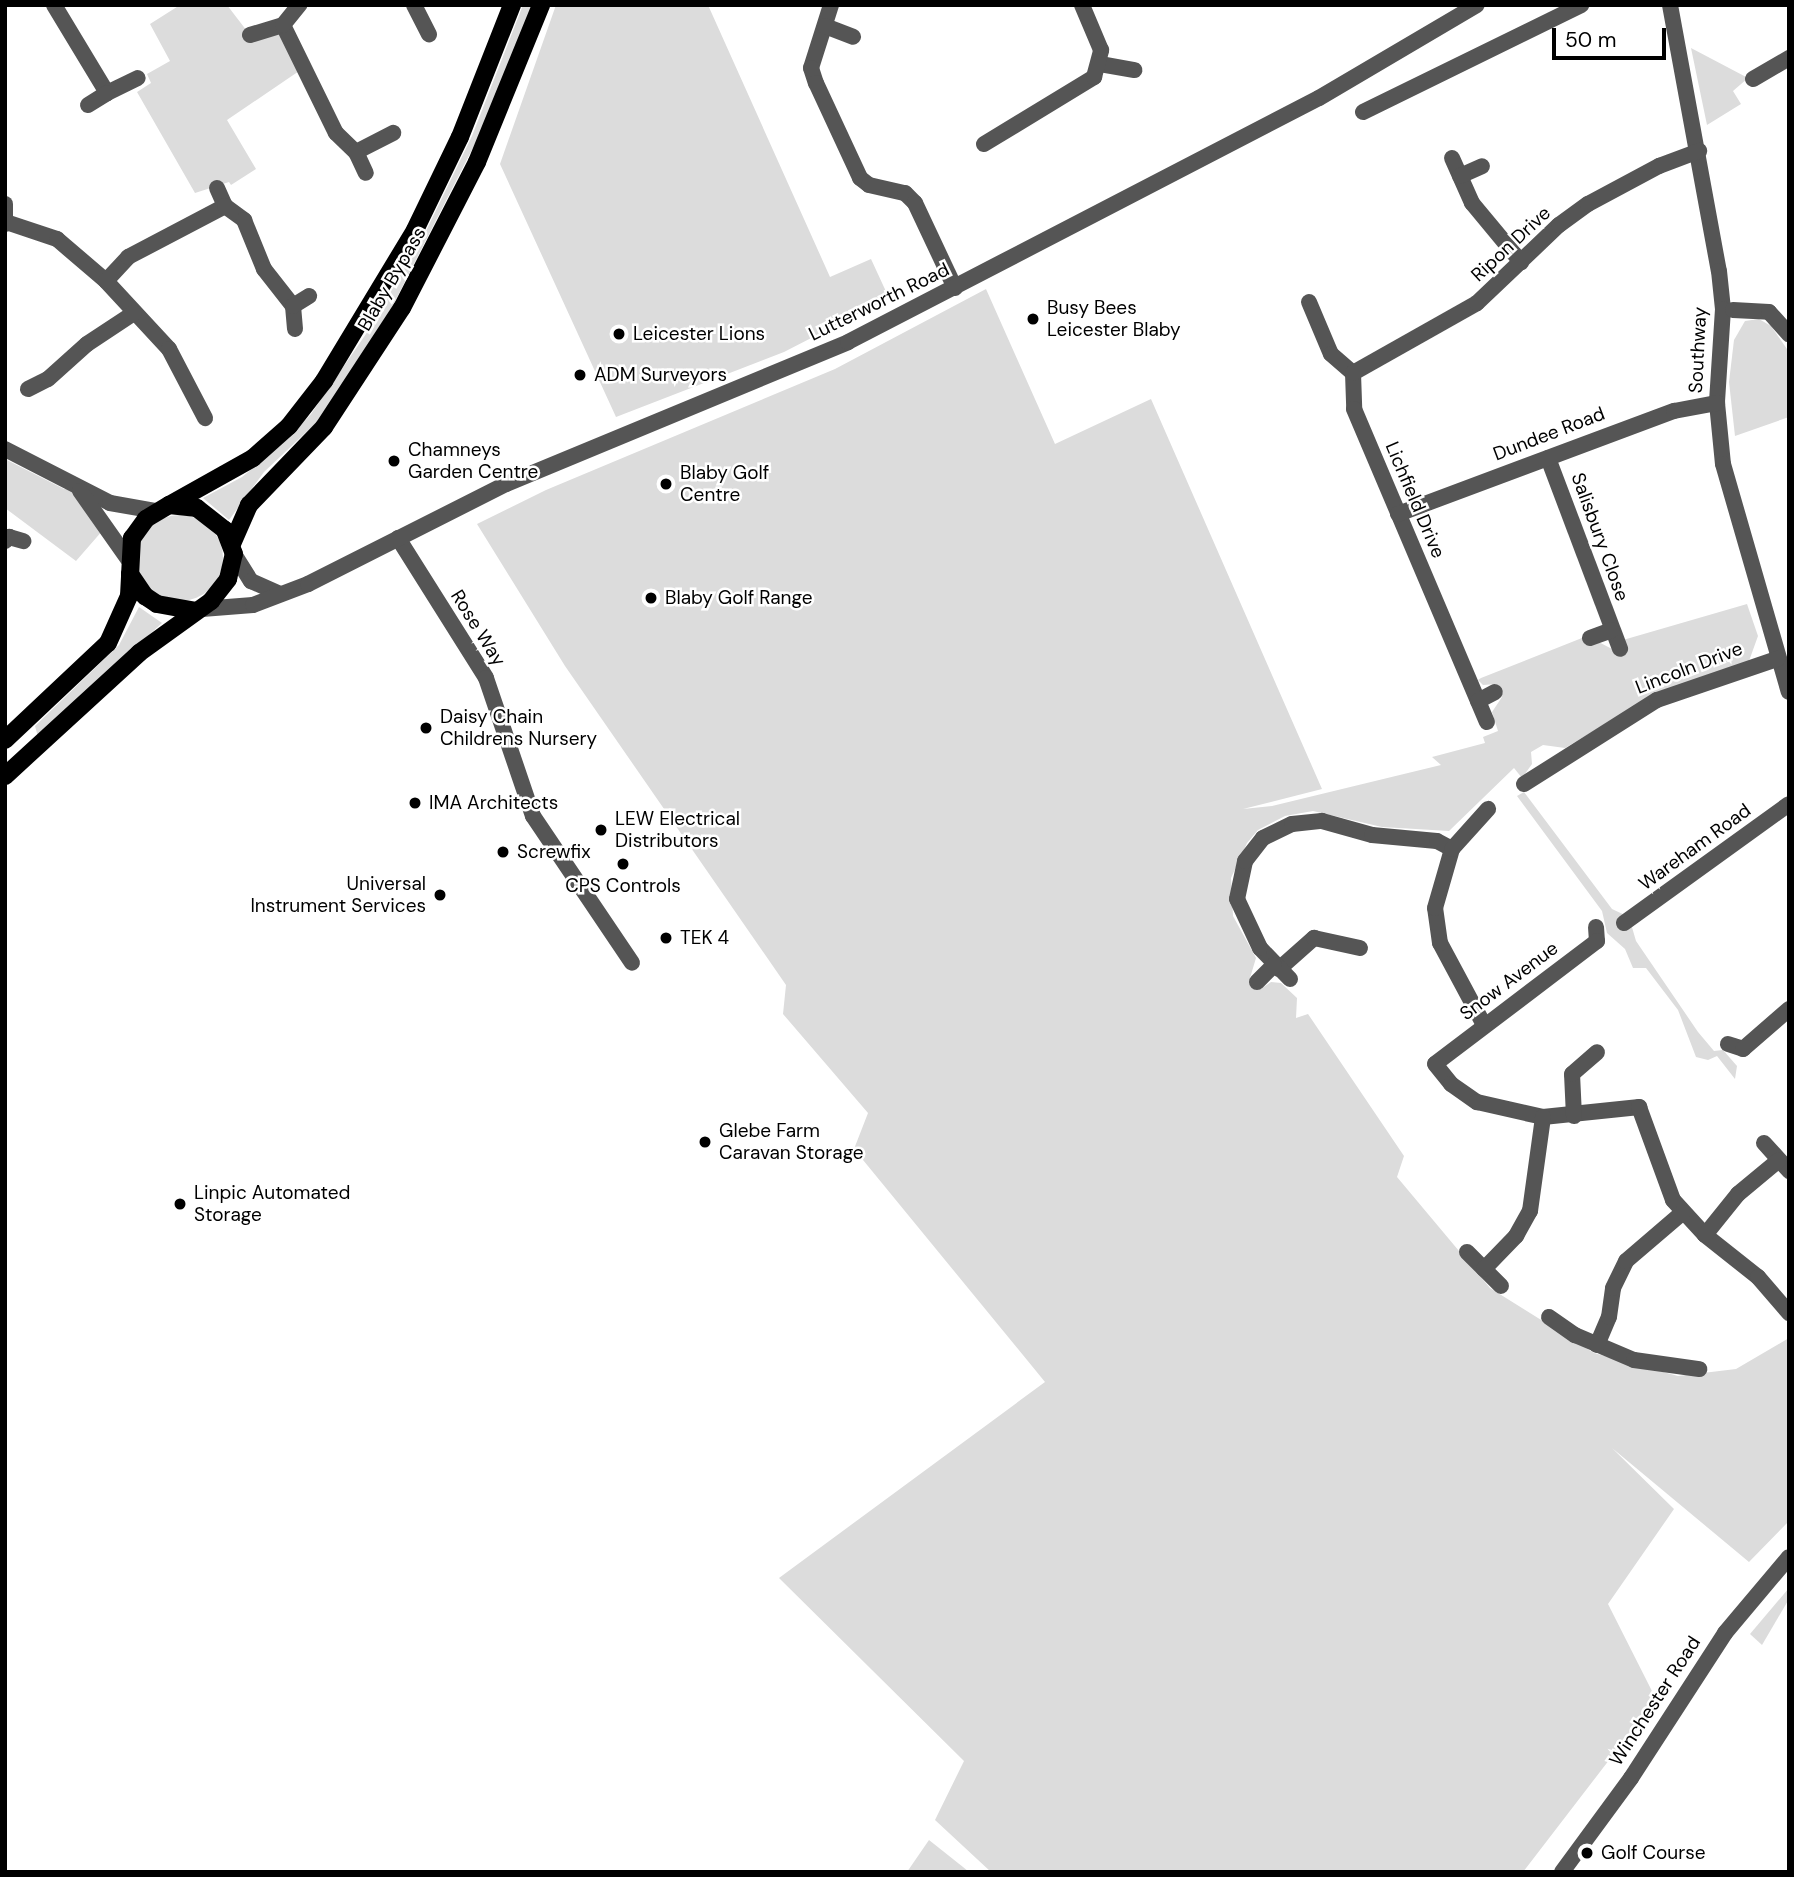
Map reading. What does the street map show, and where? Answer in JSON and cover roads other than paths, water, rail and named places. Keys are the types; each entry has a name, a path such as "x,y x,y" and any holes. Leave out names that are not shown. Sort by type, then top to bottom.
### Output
{"main road":[{"name":"Blaby Bypass","path":"162,508 253,458 289,426 324,381 415,230 460,137 512,5"},
{"name":"Blaby Bypass","path":"233,549 249,505 324,427 402,308 473,171 541,5"},
{"path":"5,740 108,643 129,596 132,538 162,508 208,513 233,549 228,579 198,610 139,653 5,776"},
{"path":"129,566 145,596 157,604 198,610"}],"street":[{"path":"54,5 107,93"},
{"path":"250,35 283,25 299,5"},
{"path":"831,5 811,68 853,169 866,183 905,193 915,203 955,288"},
{"path":"984,144 1085,86 1100,64 1098,38 1082,5"},
{"name":"Lutterworth Road","path":"198,610 253,605 636,427 810,360 955,288 1320,98 1477,5"},
{"path":"1363,111 1581,5"},
{"name":"Southway","path":"1670,5 1699,151 1723,309 1717,404 1730,497 1789,692"},
{"path":"420,7 429,34"},
{"path":"283,25 319,105 336,133 356,152 366,173"},
{"path":"825,26 853,37"},
{"path":"1753,79 1789,58"},
{"path":"1100,64 1134,70"},
{"path":"88,105 138,78"},
{"path":"356,152 393,133"},
{"name":"Ripon Drive","path":"1353,373 1477,303 1588,204 1659,166 1699,151"},
{"path":"1452,158 1487,225 1521,262"},
{"path":"1460,176 1482,166"},
{"path":"216,188 225,206 244,220 264,269 293,306 295,330"},
{"path":"5,204 6,223 57,239 106,281 169,349 205,418"},
{"path":"106,281 128,257 225,206"},
{"path":"293,306 309,296"},
{"path":"1309,302 1324,317 1331,354 1353,373"},
{"path":"1733,310 1769,312 1789,334"},
{"path":"28,389 48,379 88,344 134,313"},
{"name":"Lichfield Drive","path":"1353,373 1354,409 1487,722"},
{"name":"Dundee Road","path":"1398,514 1687,406 1717,404"},
{"path":"5,449 26,456 79,489 110,503 162,508"},
{"name":"Salisbury Close","path":"1548,458 1620,649"},
{"path":"79,489 129,566"},
{"name":"Rose Way","path":"398,538 486,678 533,816 632,963"},
{"path":"233,549 251,582 279,594"},
{"name":"Salisbury Close","path":"1590,638 1612,630"},
{"name":"Lincoln Drive","path":"1524,784 1657,699 1777,659"},
{"path":"1478,701 1495,692"},
{"path":"1538,753 1549,768"},
{"name":"Wareham Road","path":"1624,923 1789,804"},
{"path":"1485,1025 1447,962 1436,925 1437,898 1452,849 1488,809"},
{"path":"1281,971 1250,933 1237,899 1245,861 1263,838 1292,824 1322,821 1371,835 1437,841 1452,849"},
{"name":"Snow Avenue","path":"1543,1117 1477,1102 1451,1083 1435,1064 1597,941 1596,927"},
{"path":"1257,982 1281,971 1314,938 1360,948"},
{"path":"1739,1053 1789,1009"},
{"path":"1574,1116 1572,1074 1597,1052"},
{"path":"1484,1269 1516,1236 1530,1211 1543,1117 1574,1116 1639,1107 1664,1184 1682,1213 1758,1278 1789,1313"},
{"path":"1705,1235 1738,1194 1784,1166 1764,1143"},
{"path":"1597,1345 1609,1317 1613,1288 1626,1261 1682,1213"},
{"path":"1467,1252 1501,1286"},
{"path":"1549,1317 1597,1345 1634,1360 1699,1369"},
{"name":"Winchester Road","path":"1562,1872 1646,1756 1725,1633 1789,1557"}],"place":[{"name":"Busy Bees Leicester Blaby","path":"1033,319"},
{"name":"Leicester Lions","path":"619,334"},
{"name":"ADM Surveyors","path":"580,375"},
{"name":"Chamneys Garden Centre","path":"394,461"},
{"name":"Blaby Golf Centre","path":"666,484"},
{"name":"Blaby Golf Range","path":"651,598"},
{"name":"Daisy Chain Childrens Nursery","path":"426,728"},
{"name":"IMA Architects","path":"415,803"},
{"name":"LEW Electrical Distributors","path":"601,830"},
{"name":"Screwfix","path":"503,852"},
{"name":"CPS Controls","path":"623,864"},
{"name":"Universal Instrument Services","path":"440,895"},
{"name":"TEK 4","path":"666,938"},
{"name":"Glebe Farm Caravan Storage","path":"705,1142"},
{"name":"Linpic Automated Storage","path":"180,1204"},
{"name":"Golf Course","path":"1587,1853"}]}
